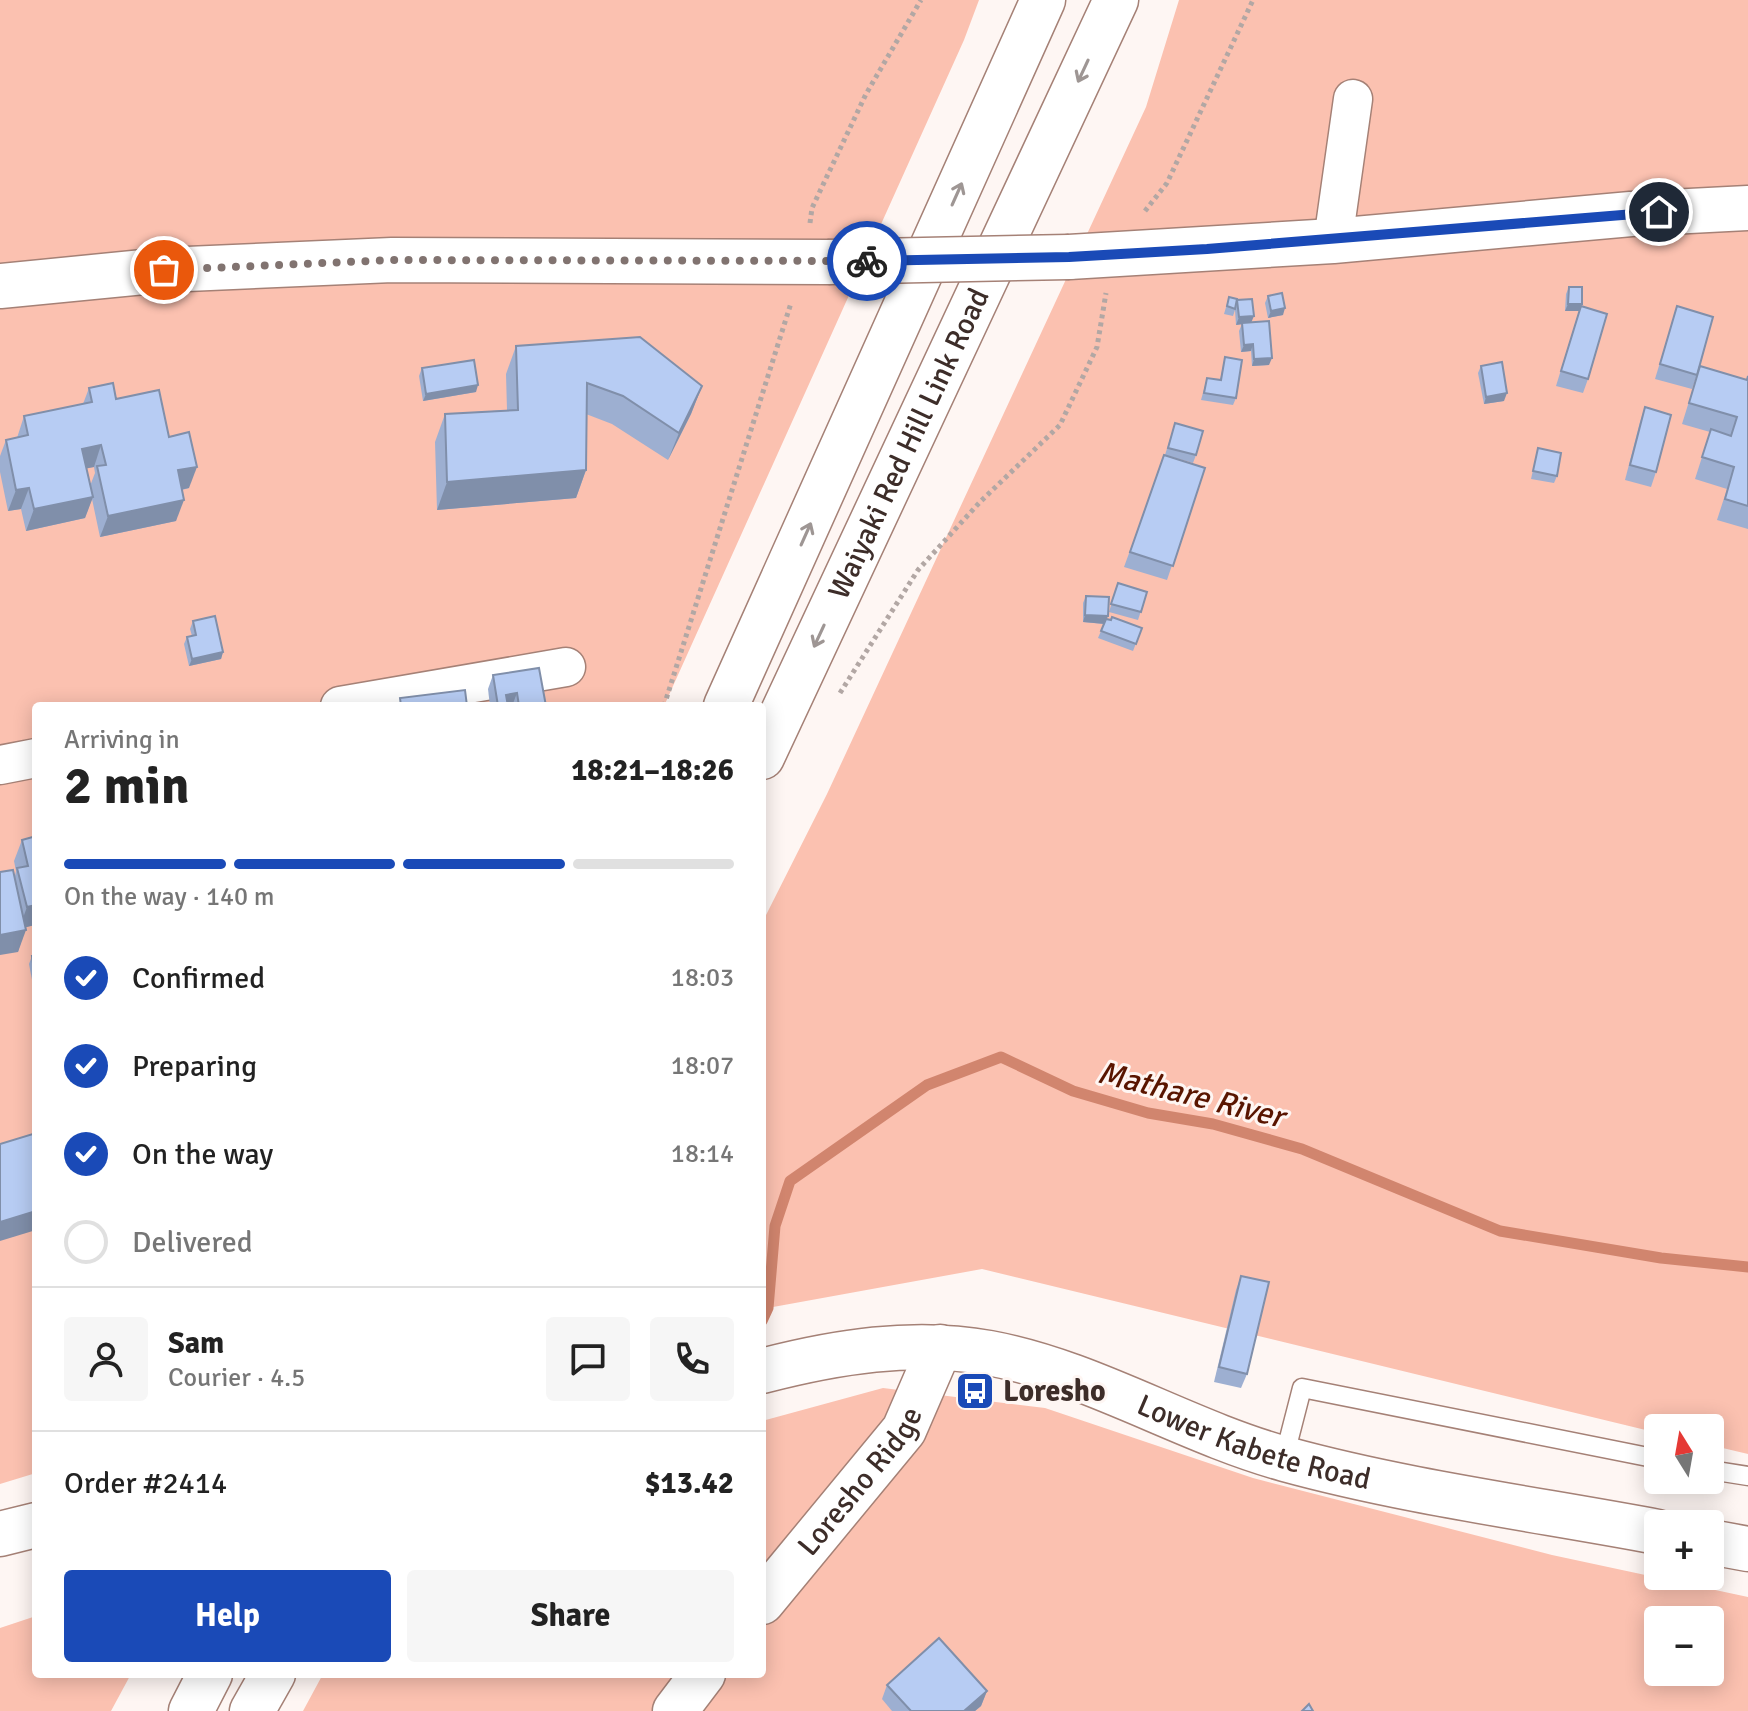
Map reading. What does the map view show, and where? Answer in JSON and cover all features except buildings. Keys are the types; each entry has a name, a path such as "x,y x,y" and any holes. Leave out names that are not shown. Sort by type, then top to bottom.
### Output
{"main road":[{"name":"Waiyaki Red Hill Link Road","path":"728,702 1043,0"},
{"name":"Waiyaki Red Hill Link Road","path":"766,748 1116,0"},
{"path":"0,286 164,270 392,260 816,262 1090,256 1333,241 1631,214 1748,208"},
{"name":"Lower Kabete Road","path":"766,1370 855,1351 940,1347 1016,1360 1284,1458 1644,1529"},
{"name":"Loresho Ridge","path":"766,1597 904,1430 940,1347"},
{"path":"0,1534 32,1526"},
{"path":"1724,1545 1748,1549"},
{"path":"191,1711 208,1678"},
{"path":"252,1711 271,1678"},
{"path":"675,1711 700,1678"}],"street":[{"path":"1333,241 1353,99"},
{"path":"363,702 566,667"},
{"path":"0,765 32,759"}],"lane":[{"path":"1284,1458 1302,1388 1644,1456"},
{"path":"1724,1472 1748,1476"}],"path":[{"path":"665,702 816,262 812,208 866,94 921,0"},
{"path":"836,697 861,664 918,570 980,502 1060,425 1097,347 1090,256 1167,183 1253,0"}],"shaded area":[{"path":"0,0 979,0 964,40 666,702 32,702 32,1474 0,1484"},
{"path":"1179,0 1748,0 1748,1454 1724,1448 1724,1414 1644,1414 1644,1430 982,1269 766,1308 766,915 827,794 1146,107"},
{"path":"883,1388 1045,1408 1253,1478 1552,1555 1644,1575 1644,1590 1715,1590 1748,1597 1748,1711 303,1711 321,1678 766,1678 766,1420"},
{"path":"32,1617 32,1678 129,1678 111,1711 0,1711 0,1628"}],"waterway":[{"name":"Mathare River","path":"766,1312 775,1226 790,1181 927,1085 1001,1057 1073,1091 1148,1113 1213,1124 1302,1149 1500,1231 1661,1258 1748,1267"}],"way so far":[{"path":"164,270 392,260 867,261"}],"place":[{"name":"Loresho","path":"975,1391"}],"route":[{"path":"867,261 1069,257 1207,249 1659,212"}]}
